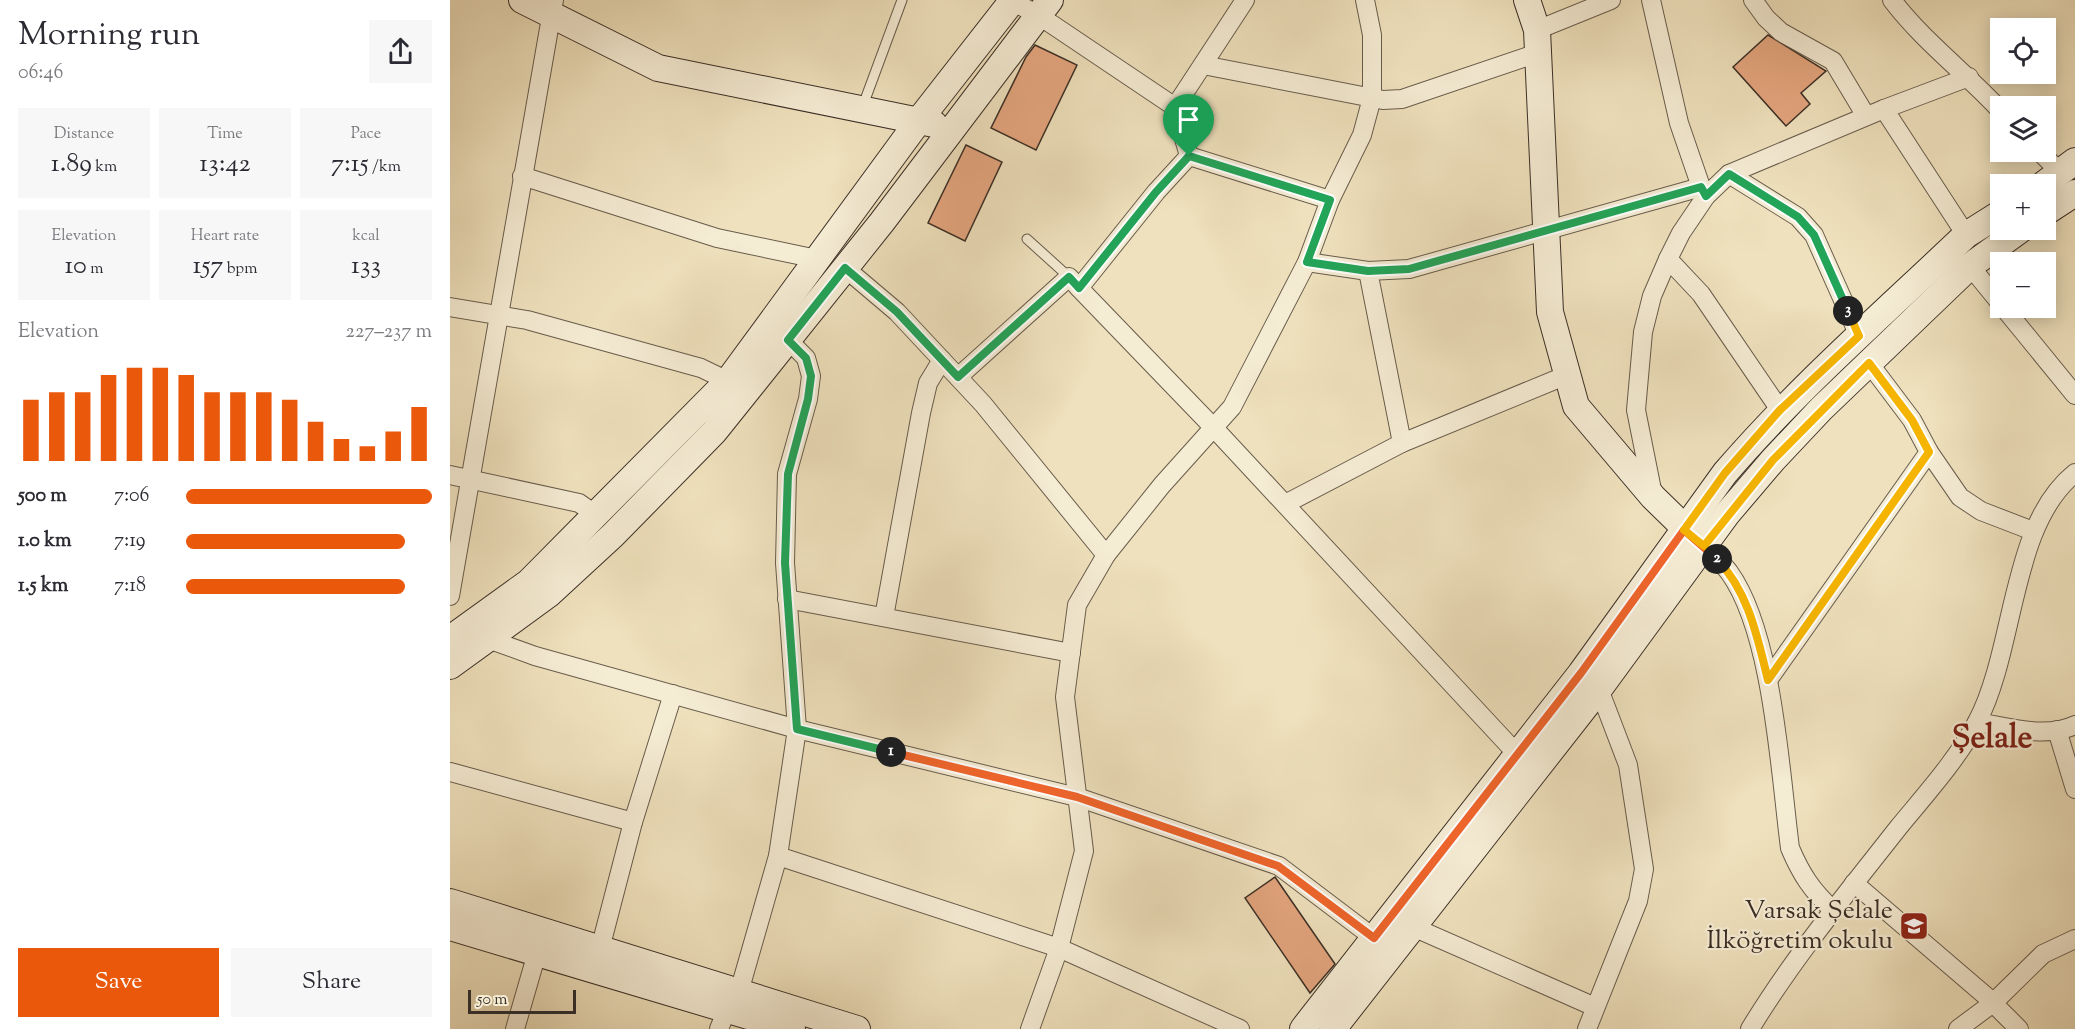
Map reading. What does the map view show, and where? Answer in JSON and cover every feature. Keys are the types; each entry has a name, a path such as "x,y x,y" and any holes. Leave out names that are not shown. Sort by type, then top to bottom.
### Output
{"street":[{"path":"522,0 553,7 658,68 920,119 951,130"},
{"path":"450,639 529,582 728,381 920,119 1012,0 1044,7 1175,107 1189,156"},
{"path":"1175,107 1245,0"},
{"path":"1030,1029 1059,948 1084,851 1065,697 1077,605 1106,555 1232,407 1307,262 1330,200 1362,135 1372,98 1372,35 1365,0"},
{"path":"1527,0 1538,41 1550,312 1576,406 1653,497 1684,530 1730,572 1751,614 1768,680 1790,848 1800,872 1812,891 1833,910"},
{"path":"1203,65 1372,98 1402,99 1538,41 1611,0"},
{"path":"1651,0 1679,123 1704,191 1668,259 1652,296 1642,332 1636,410 1653,497"},
{"path":"1753,0 1766,18 1781,32 1833,61 1866,116"},
{"path":"1892,0 1909,22 1990,99"},
{"path":"450,596 553,7"},
{"path":"450,666 549,594 613,535 714,432 845,268 1044,7"},
{"path":"1307,262 1368,271 1409,269 1546,229 1704,191 1729,174 1866,116 1969,77"},
{"path":"1884,109 1966,236"},
{"path":"1189,156 1330,200"},
{"path":"958,377 1074,283 1189,156"},
{"path":"2049,162 2064,178 2056,193"},
{"path":"1729,174 1798,217 1814,235 1859,336"},
{"path":"522,176 717,238 817,259"},
{"path":"1303,1029 1518,755 1725,473 1780,410 1966,236 1990,220"},
{"path":"1333,1029 1599,689 1704,546 1773,460 1970,266 2006,240"},
{"path":"1668,259 1701,294 1780,410"},
{"path":"1970,266 1990,291"},
{"path":"845,268 897,312 983,404 1106,555"},
{"path":"1368,271 1402,443"},
{"path":"1074,283 1213,427 1518,755"},
{"path":"450,307 527,320 701,368 728,381"},
{"path":"2012,318 2075,395"},
{"path":"728,1010 778,856 797,729 785,563 788,474 808,399 811,376 806,358 788,340"},
{"path":"884,617 921,414 928,383 942,360"},
{"path":"1869,363 1912,420 1929,452 1960,496 1981,512 2032,531"},
{"path":"1285,504 1402,443 1567,375"},
{"path":"1768,680 1929,452"},
{"path":"1750,1029 1833,910 1922,798 1977,722 1994,685 2032,531 2048,501 2075,473"},
{"path":"450,475 579,503 596,514"},
{"path":"787,599 1071,653"},
{"path":"488,639 535,656 797,729 1077,797 1278,866 1374,938"},
{"path":"1587,1029 1638,901 1644,869 1628,765 1599,689"},
{"path":"600,949 633,822 673,694"},
{"path":"1977,722 2034,731 2057,730 2075,725"},
{"path":"2057,730 2075,789"},
{"path":"450,772 633,822"},
{"path":"778,856 1059,948 1240,1029"},
{"path":"1854,883 1993,1003 2019,1029"},
{"path":"450,902 600,949 728,1010 856,1029"},
{"path":"450,927 792,1029"},
{"path":"1413,927 1595,1007"},
{"path":"1958,1029 1993,1003 2043,954 2075,939"},
{"path":"514,1029 537,953"}],"lane":[{"path":"862,108 902,0"},
{"path":"1027,239 1074,283"}],"building":[{"path":"1768,35 1826,71 1801,93 1810,104 1786,126 1733,67"},
{"path":"1035,45 1077,65 1036,150 991,128 1026,57"},
{"path":"966,145 1002,162 965,241 928,223"},
{"path":"1275,877 1335,964 1310,993 1245,898"}],"place":[{"name":"Varsak Şelale İlköğretim okulu","path":"1914,926"}],"district":[{"name":"Şelale","path":"1992,739"}],"route":[{"path":"1189,156 1156,192 1130,228 1079,288 1069,277 958,377 897,312 845,268 788,340 806,358 811,376 808,399 788,474 785,563 797,729 1077,797 1278,866 1374,938 1581,673 1684,530 1730,572 1751,614 1768,680 1929,452 1912,420 1869,363 1773,460 1727,514 1704,546 1684,530 1725,473 1780,410 1859,336 1814,235 1798,217 1729,174 1706,196 1701,187 1492,243 1409,269 1368,271 1307,262 1330,200 1189,156"}]}
